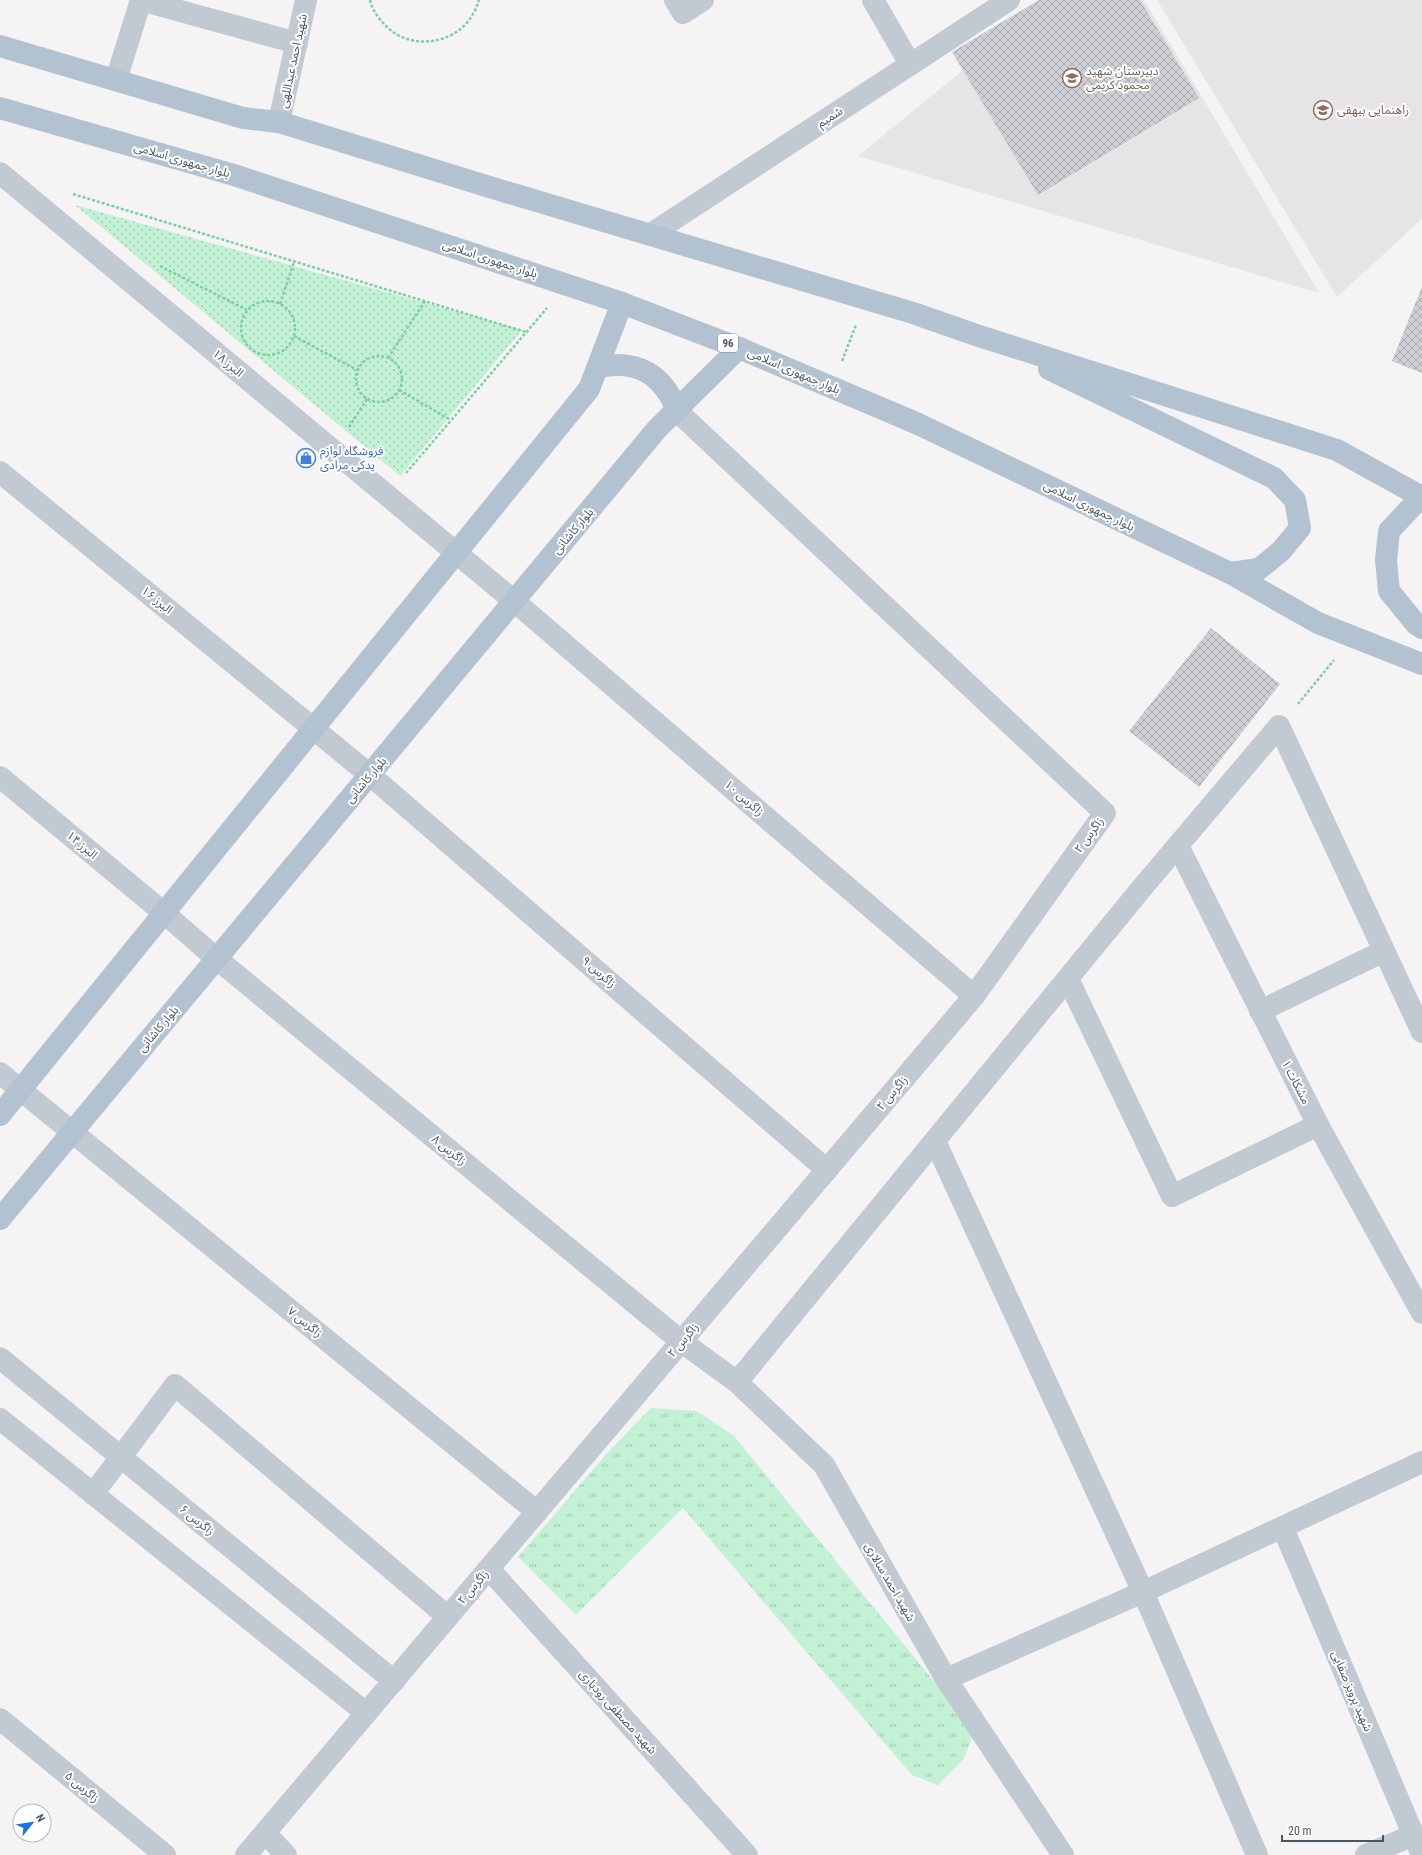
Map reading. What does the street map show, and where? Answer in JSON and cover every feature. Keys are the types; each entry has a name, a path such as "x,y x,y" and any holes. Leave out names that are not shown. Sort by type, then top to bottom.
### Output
{"main road":[{"path":"0,46 244,118 279,122 496,189 867,299 1337,450 1422,497 1389,531 1386,560 1389,591 1416,624 1422,628"},
{"name":"بلوار جمهوری اسلامی","path":"0,108 234,175 622,303 739,348 916,423 1230,573 1318,623 1422,664"},
{"path":"0,1115 590,389 622,303"},
{"path":"976,335 1274,478 1295,500 1300,528 1281,551 1259,568 1230,573"},
{"name":"بلوار کاشانی","path":"0,1220 657,429 739,348"},
{"path":"598,367 615,364 632,366 648,372 671,396 676,411"}],"street":[{"path":"116,80 140,0 297,43"},
{"name":"شهید احمد عبداللهی","path":"279,122 306,0"},
{"path":"676,0 683,13 703,0"},
{"path":"872,0 910,64"},
{"name":"شمیم","path":"651,234 1009,0"},
{"name":"البرز ۱۸","path":"0,173 455,554"},
{"name":"زاگرس ۲","path":"246,1855 974,996 1104,813 676,411"},
{"name":"البرز ۱۶","path":"0,472 370,775"},
{"name":"زاگرس ۱۰","path":"455,554 514,601 974,996"},
{"path":"737,1382 1068,979 1279,726 1422,1032"},
{"name":"زاگرس ۹","path":"370,775 827,1170"},
{"name":"البرز ۱۴","path":"0,777 217,959"},
{"name":"مشکات ۱","path":"1178,846 1318,1126 1422,1313"},
{"path":"1260,1011 1384,951"},
{"name":"زاگرس ۸","path":"217,959 682,1342"},
{"path":"1068,979 1172,1196 1318,1126"},
{"name":"زاگرس ۷","path":"0,1073 537,1512"},
{"path":"935,1140 1143,1592 1257,1855"},
{"name":"شهید احمد سالاری","path":"682,1342 737,1382 824,1465 946,1679 1062,1855"},
{"name":"زاگرس ۶","path":"0,1358 394,1681"},
{"path":"93,1494 175,1385 448,1617"},
{"path":"0,1419 366,1713"},
{"path":"946,1679 1143,1592 1422,1462"},
{"name":"شهید پرویز صفایی","path":"1283,1528 1418,1845"},
{"name":"شهید مصطفی رودباری","path":"489,1569 747,1855"},
{"name":"زاگرس ۵","path":"0,1719 165,1855"},
{"path":"265,1833 286,1855"},
{"path":"1366,1855 1418,1845"}],"path":[{"path":"370,0 378,18 389,30 403,38 419,42 435,42 450,36 463,27 473,15 479,0"},
{"path":"68,193 526,332"},
{"path":"280,304 294,262"},
{"path":"386,496 567,285"},
{"path":"831,387 867,299"},
{"path":"268,301 280,304 293,317 295,326 294,336 287,348 275,354 261,354 249,348 242,337 241,323 247,310 256,303 268,301"},
{"path":"388,358 425,301"},
{"path":"294,336 357,370"},
{"path":"373,356 384,356 388,358 400,369 402,380 399,390 393,397 384,401 376,402 367,399 359,391 355,381 357,370 363,361 373,356"},
{"path":"399,390 451,420"},
{"path":"1279,726 1354,637"}],"shaded area":[{"name":"دبیرستان شهید محمود کریمی","path":"1049,0 1144,0 1319,293 858,156"},
{"name":"راهنمایی بیهقی","path":"1157,0 1422,0 1422,219 1337,297"}],"green space":[{"path":"75,205 522,330 400,476"},
{"path":"651,1408 697,1411 734,1436 958,1711 973,1736 963,1760 938,1785 912,1775 683,1508 576,1615 518,1557 609,1451"}],"building":[{"path":"1039,0 1140,0 1199,98 1038,195 952,52"},
{"path":"1422,287 1422,373 1392,361"},
{"path":"1211,628 1280,684 1199,787 1129,731"}],"place":[{"name":"دبیرستان شهید محمود کریمی","path":"1072,78"},
{"name":"راهنمایی بیهقی","path":"1323,110"},
{"name":"فروشگاه لوازم یدکی مرادی","path":"306,458"}]}
